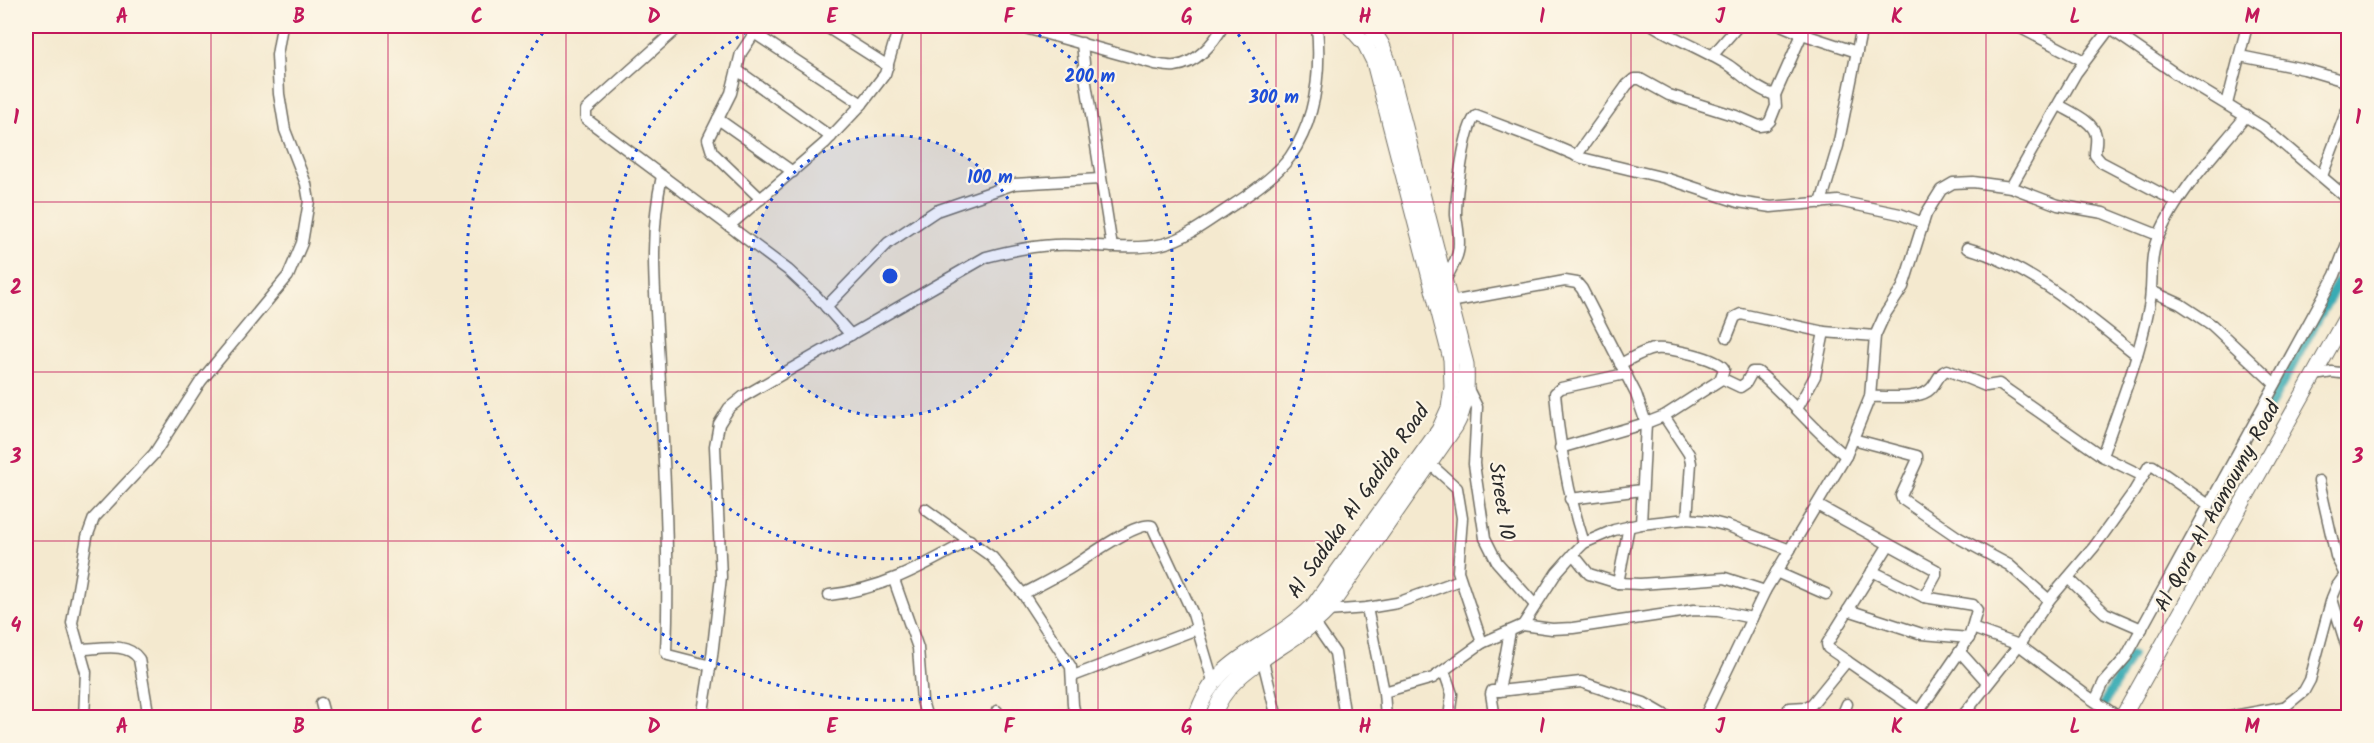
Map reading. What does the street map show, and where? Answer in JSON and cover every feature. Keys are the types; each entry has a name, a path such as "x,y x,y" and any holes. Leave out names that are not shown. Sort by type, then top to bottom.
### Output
{"street":[{"path":"84,717 86,672 72,623 87,537 94,518 154,454 201,381 288,276 302,243 309,201 306,184 285,130 280,103 276,55 282,26"},
{"path":"680,26 611,86 584,113 586,119 788,270 851,335"},
{"path":"825,26 888,66"},
{"path":"729,226 793,172 862,104 885,74 899,26"},
{"path":"1018,26 1155,64 1175,66 1190,61 1203,52 1223,26"},
{"path":"702,717 711,666 721,576 715,446 719,424 729,408 744,396 986,257 1018,249 1054,245 1112,247 1163,244 1200,228 1251,193 1289,158 1315,102 1319,72 1317,26"},
{"name":"Al Sadaka Al Gadida Road","path":"1196,717 1213,681 1263,661 1315,624 1327,611 1460,418 1468,389 1466,364 1444,304 1374,62 1365,44 1349,26"},
{"name":"Al Sadaka Al Gadida Road","path":"1213,717 1229,675 1297,621 1312,606 1438,430 1449,408 1452,387 1444,304 1445,281 1388,61 1382,45 1370,26"},
{"path":"1654,26 1712,56 1763,90 1775,94"},
{"path":"1712,56 1738,26"},
{"path":"1783,26 1857,52"},
{"path":"1821,203 1838,146 1862,26"},
{"path":"2017,26 2084,61"},
{"path":"2227,104 2247,26"},
{"path":"2011,187 2084,61 2108,27 2176,74 2263,127 2349,199"},
{"path":"761,199 712,152 708,139 730,93 741,53 756,29 862,104"},
{"path":"1576,156 1627,85 1634,79 1640,79 1670,95 1759,126 1766,125 1770,121 1777,102 1775,94 1802,34"},
{"path":"1082,43 1100,179 1112,247"},
{"path":"2240,56 2304,69 2349,82"},
{"path":"737,70 831,137"},
{"path":"2059,105 2095,130 2095,155 2101,162 2177,202"},
{"path":"2322,176 2349,107"},
{"path":"1445,281 1458,251 1456,213 1458,179 1468,132 1476,116 1576,156 1614,168 1665,178 1738,202 1771,207 1838,201 1900,214 1923,223"},
{"path":"2102,456 2137,355 2150,306 2154,249 2158,235 2184,191 2246,116"},
{"path":"718,119 793,172"},
{"path":"662,176 656,202 652,241 664,462 666,652 668,655 711,666"},
{"path":"826,307 888,243 936,211 1014,184 1100,179"},
{"path":"1704,717 1765,591 1846,456 1870,397 1875,336 1884,316 1903,287 1923,223 1941,190 1953,183 1993,183 2011,187 2047,201 2103,213 2158,235"},
{"path":"2096,702 2104,682 2126,657 2142,628 2335,275 2349,241"},
{"path":"1967,248 2007,261 2066,301 2137,355"},
{"path":"1444,304 1565,281 1577,283 1636,394 1647,423 1641,524"},
{"path":"2151,291 2187,308 2212,325 2275,384"},
{"path":"1727,337 1735,317 1741,314 1824,332 1875,336"},
{"name":"Al Qora Al Aamoumy Road","path":"2120,717 2349,314"},
{"path":"1797,409 1815,376 1824,332"},
{"path":"1560,448 1664,416 1721,378 1723,366 1678,350 1654,349 1623,369 1557,390 1555,393 1560,448 1570,499 1584,543"},
{"path":"1870,397 1922,394 1933,386 1942,372 1947,370 1986,386 1999,384 2102,456 2143,476"},
{"path":"1721,378 1740,387 1746,383 1752,372 1758,372 1780,390 1825,440 1846,456"},
{"path":"2315,375 2332,372 2349,374"},
{"name":"Street 10","path":"1468,389 1477,407 1474,464 1485,538 1497,562 1535,604"},
{"path":"1664,416 1689,454 1691,463 1687,519"},
{"path":"1853,439 1917,456 1917,461 1901,496 1902,499 1959,538 2009,565 2049,600"},
{"path":"1430,464 1457,488 1461,502 1458,561 1460,580 1482,643"},
{"path":"1961,717 2019,645 2049,600 2094,547 2149,466 2209,505"},
{"path":"2271,717 2304,691 2310,680 2332,598 2347,573 2336,556 2319,481"},
{"path":"1570,499 1642,490"},
{"path":"1817,505 1888,546 1936,570 1936,575 1923,597"},
{"path":"925,509 992,557 1023,594 1067,658 1073,676 1073,705 1076,717"},
{"path":"1523,625 1557,572 1573,554 1584,543 1614,530 1641,524 1687,519 1728,526 1790,550"},
{"path":"1023,594 1107,544 1148,525 1156,530 1193,614 1213,681"},
{"path":"1618,583 1629,526"},
{"path":"829,595 872,587 894,580 970,540"},
{"path":"1872,571 1923,597 1976,606 1977,612 1971,633 1923,714 1828,648 1827,644 1872,571 1888,546"},
{"path":"1573,554 1589,574 1618,583 1640,584 1725,578 1765,591"},
{"path":"1776,572 1826,594"},
{"path":"2068,578 2105,613 2142,628"},
{"path":"894,580 918,648 922,701 927,717"},
{"path":"1327,611 1367,608 1416,598 1460,580"},
{"path":"2332,598 2349,651"},
{"path":"1367,608 1384,692 1386,717"},
{"path":"1384,692 1417,684 1444,671 1482,643 1523,625 1552,629 1572,628 1706,610 1752,618"},
{"path":"1848,610 1922,634 1971,633 2019,645 2120,717"},
{"path":"1315,624 1335,653 1345,717"},
{"path":"1073,676 1197,629"},
{"path":"1499,691 1510,631"},
{"path":"80,649 123,648 135,652 139,659 149,717"},
{"path":"1961,653 1988,682"},
{"path":"1263,661 1277,717"},
{"path":"1789,717 1789,708 1806,707 1812,704 1847,661"},
{"path":"1444,671 1452,694 1449,717"},
{"path":"1494,717 1492,692 1581,682 1644,704 1670,717"},
{"path":"321,703 324,717"},
{"path":"1841,717 1847,704"},
{"path":"2223,717 2283,707"}],"waterway":[{"path":"2254,434 2348,264"},
{"path":"2096,718 2131,655"}]}
